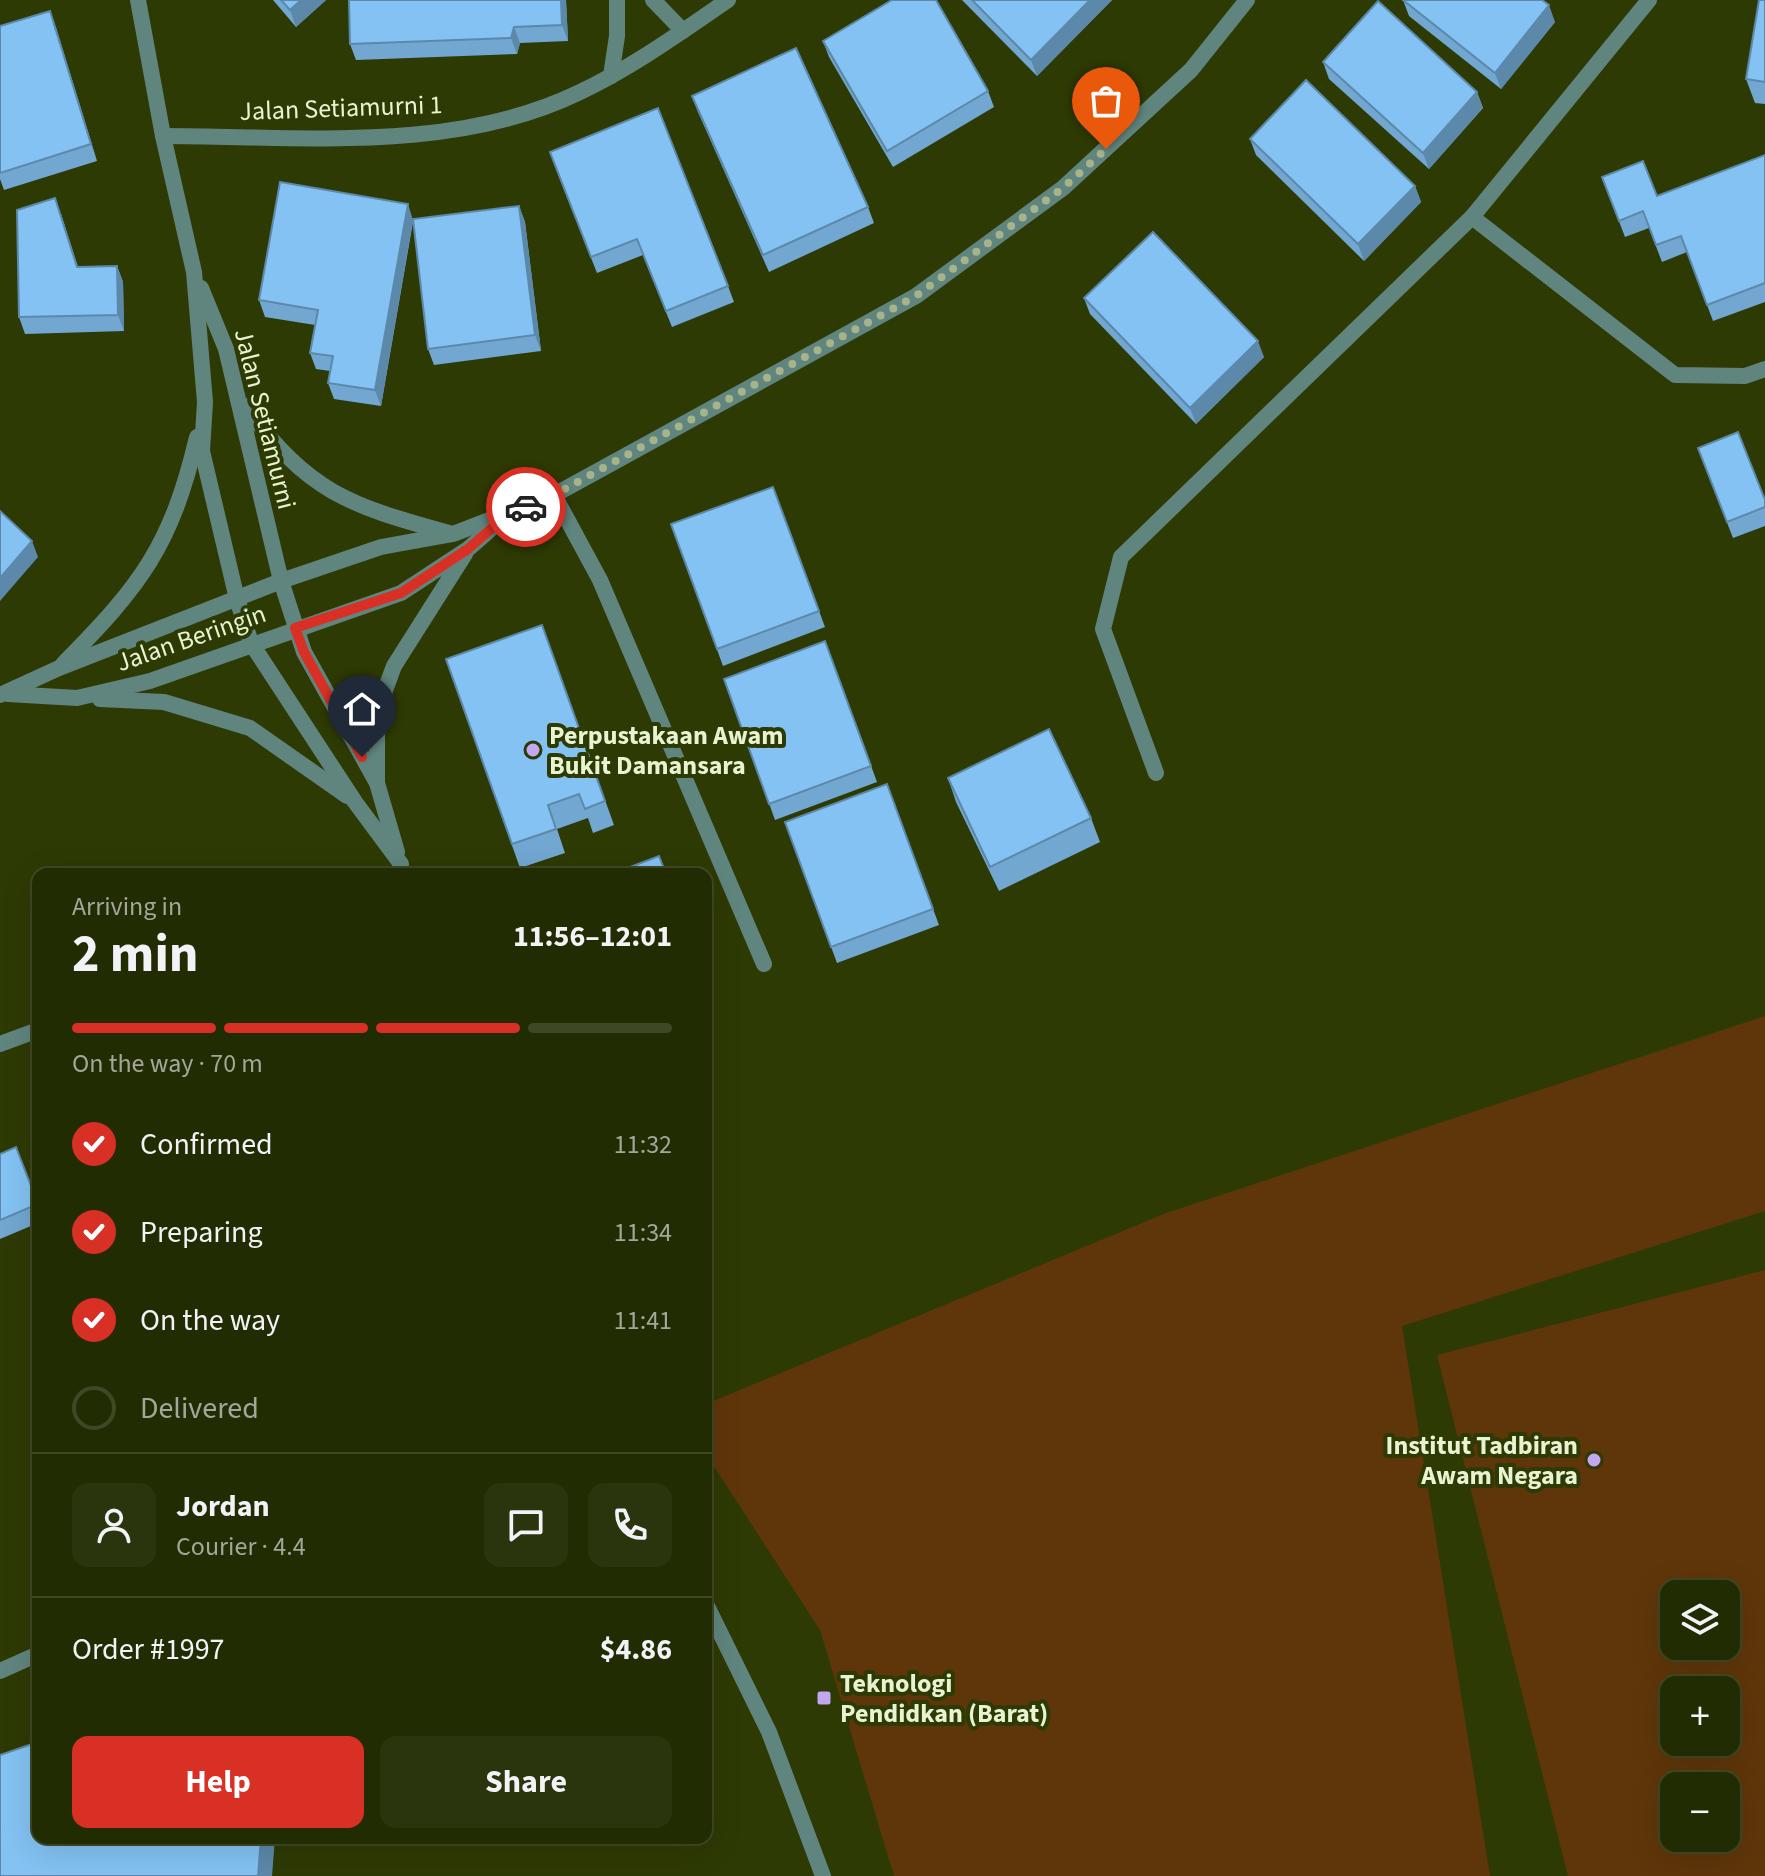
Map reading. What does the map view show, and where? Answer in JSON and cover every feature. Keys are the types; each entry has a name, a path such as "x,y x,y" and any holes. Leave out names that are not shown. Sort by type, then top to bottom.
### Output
{"street":[{"name":"Jalan Setiamurni","path":"138,0 163,136 194,272 205,402 202,451 237,599 251,643 355,802"},
{"path":"611,76 617,36 617,0"},
{"path":"653,0 683,31"},
{"name":"Jalan Setiamurni 1","path":"163,136 416,135 492,122 576,95 611,76 728,0"},
{"name":"Jalan Beringin","path":"2,694 59,668 281,581 381,547 453,534 554,495 916,296 1063,188 1191,70 1247,0"},
{"path":"1156,773 1103,629 1121,557 1472,217 1649,0"},
{"path":"1472,217 1675,375 1745,376 1765,369"},
{"name":"Jalan Setiamurni","path":"194,272 226,349 295,628 304,652 377,783"},
{"path":"239,398 276,448 313,482 352,502 453,534"},
{"path":"59,668 116,610 146,572 171,525 205,402"},
{"path":"554,495 600,580 764,964"},
{"name":"Jalan Beringin","path":"2,694 77,698 150,681 251,643 401,593 468,549 507,515"},
{"path":"404,868 377,783 377,712 394,666 468,549"},
{"path":"77,698 164,702 250,728 355,802 403,868"},
{"path":"0,1044 32,1032"},
{"path":"712,1616 769,1732 823,1876"},
{"path":"0,1671 32,1657"}],"shaded area":[{"path":"1765,1016 1765,1211 1402,1326 1490,1876 894,1876 820,1630 712,1463 712,1402 1166,1213"},
{"name":"Institut Tadbiran Awam Negara","path":"1765,1270 1765,1876 1568,1876 1437,1355"}],"building":[{"path":"281,0 301,0 290,10"},
{"path":"349,0 561,0 562,25 514,27 511,38 350,44"},
{"path":"892,0 936,0 988,91 887,151 823,41"},
{"path":"972,0 1090,0 1031,60"},
{"path":"1403,0 1542,0 1549,5 1495,73"},
{"path":"1759,0 1765,0 1765,82 1746,79"},
{"path":"1378,1 1477,92 1423,153 1323,62"},
{"path":"50,11 91,144 0,173 0,26"},
{"path":"796,48 868,207 763,255 692,96"},
{"path":"1306,80 1415,186 1358,244 1250,139"},
{"path":"658,108 728,286 666,311 637,239 591,257 550,152"},
{"path":"1765,155 1765,283 1707,305 1681,236 1656,245 1643,211 1619,221 1602,177 1643,161 1657,196"},
{"path":"280,182 408,204 375,390 328,383 333,356 310,353 318,310 259,300"},
{"path":"55,198 77,267 117,266 118,315 19,317 17,210"},
{"path":"519,206 535,335 428,349 413,219"},
{"path":"1153,232 1258,341 1190,408 1084,298"},
{"path":"1738,432 1765,507 1727,522 1698,448"},
{"path":"773,487 819,611 717,649 671,524"},
{"path":"0,511 32,541 0,578"},
{"name":"Perpustakaan Awam Bukit Damansara","path":"542,625 605,801 585,809 579,794 548,805 556,829 512,844 446,659"},
{"path":"825,641 871,766 769,804 724,679"},
{"path":"1049,729 1091,818 990,867 948,778"},
{"path":"887,784 933,909 831,947 785,822"},
{"path":"659,856 664,868 628,868"},
{"path":"16,1147 32,1188 32,1207 0,1220 0,1154"},
{"path":"32,1744 32,1844 261,1844 258,1876 0,1876 0,1755"}],"way so far":[{"path":"526,507 554,495 916,296 1063,188 1106,149"}],"place":[{"name":"Perpustakaan Awam Bukit Damansara","path":"533,750"},
{"name":"Institut Tadbiran Awam Negara","path":"1594,1460"},
{"name":"Teknologi Pendidkan (Barat)","path":"824,1698"}],"route":[{"path":"362,757 304,652 295,628 401,593 468,549 507,515 526,507"}]}
